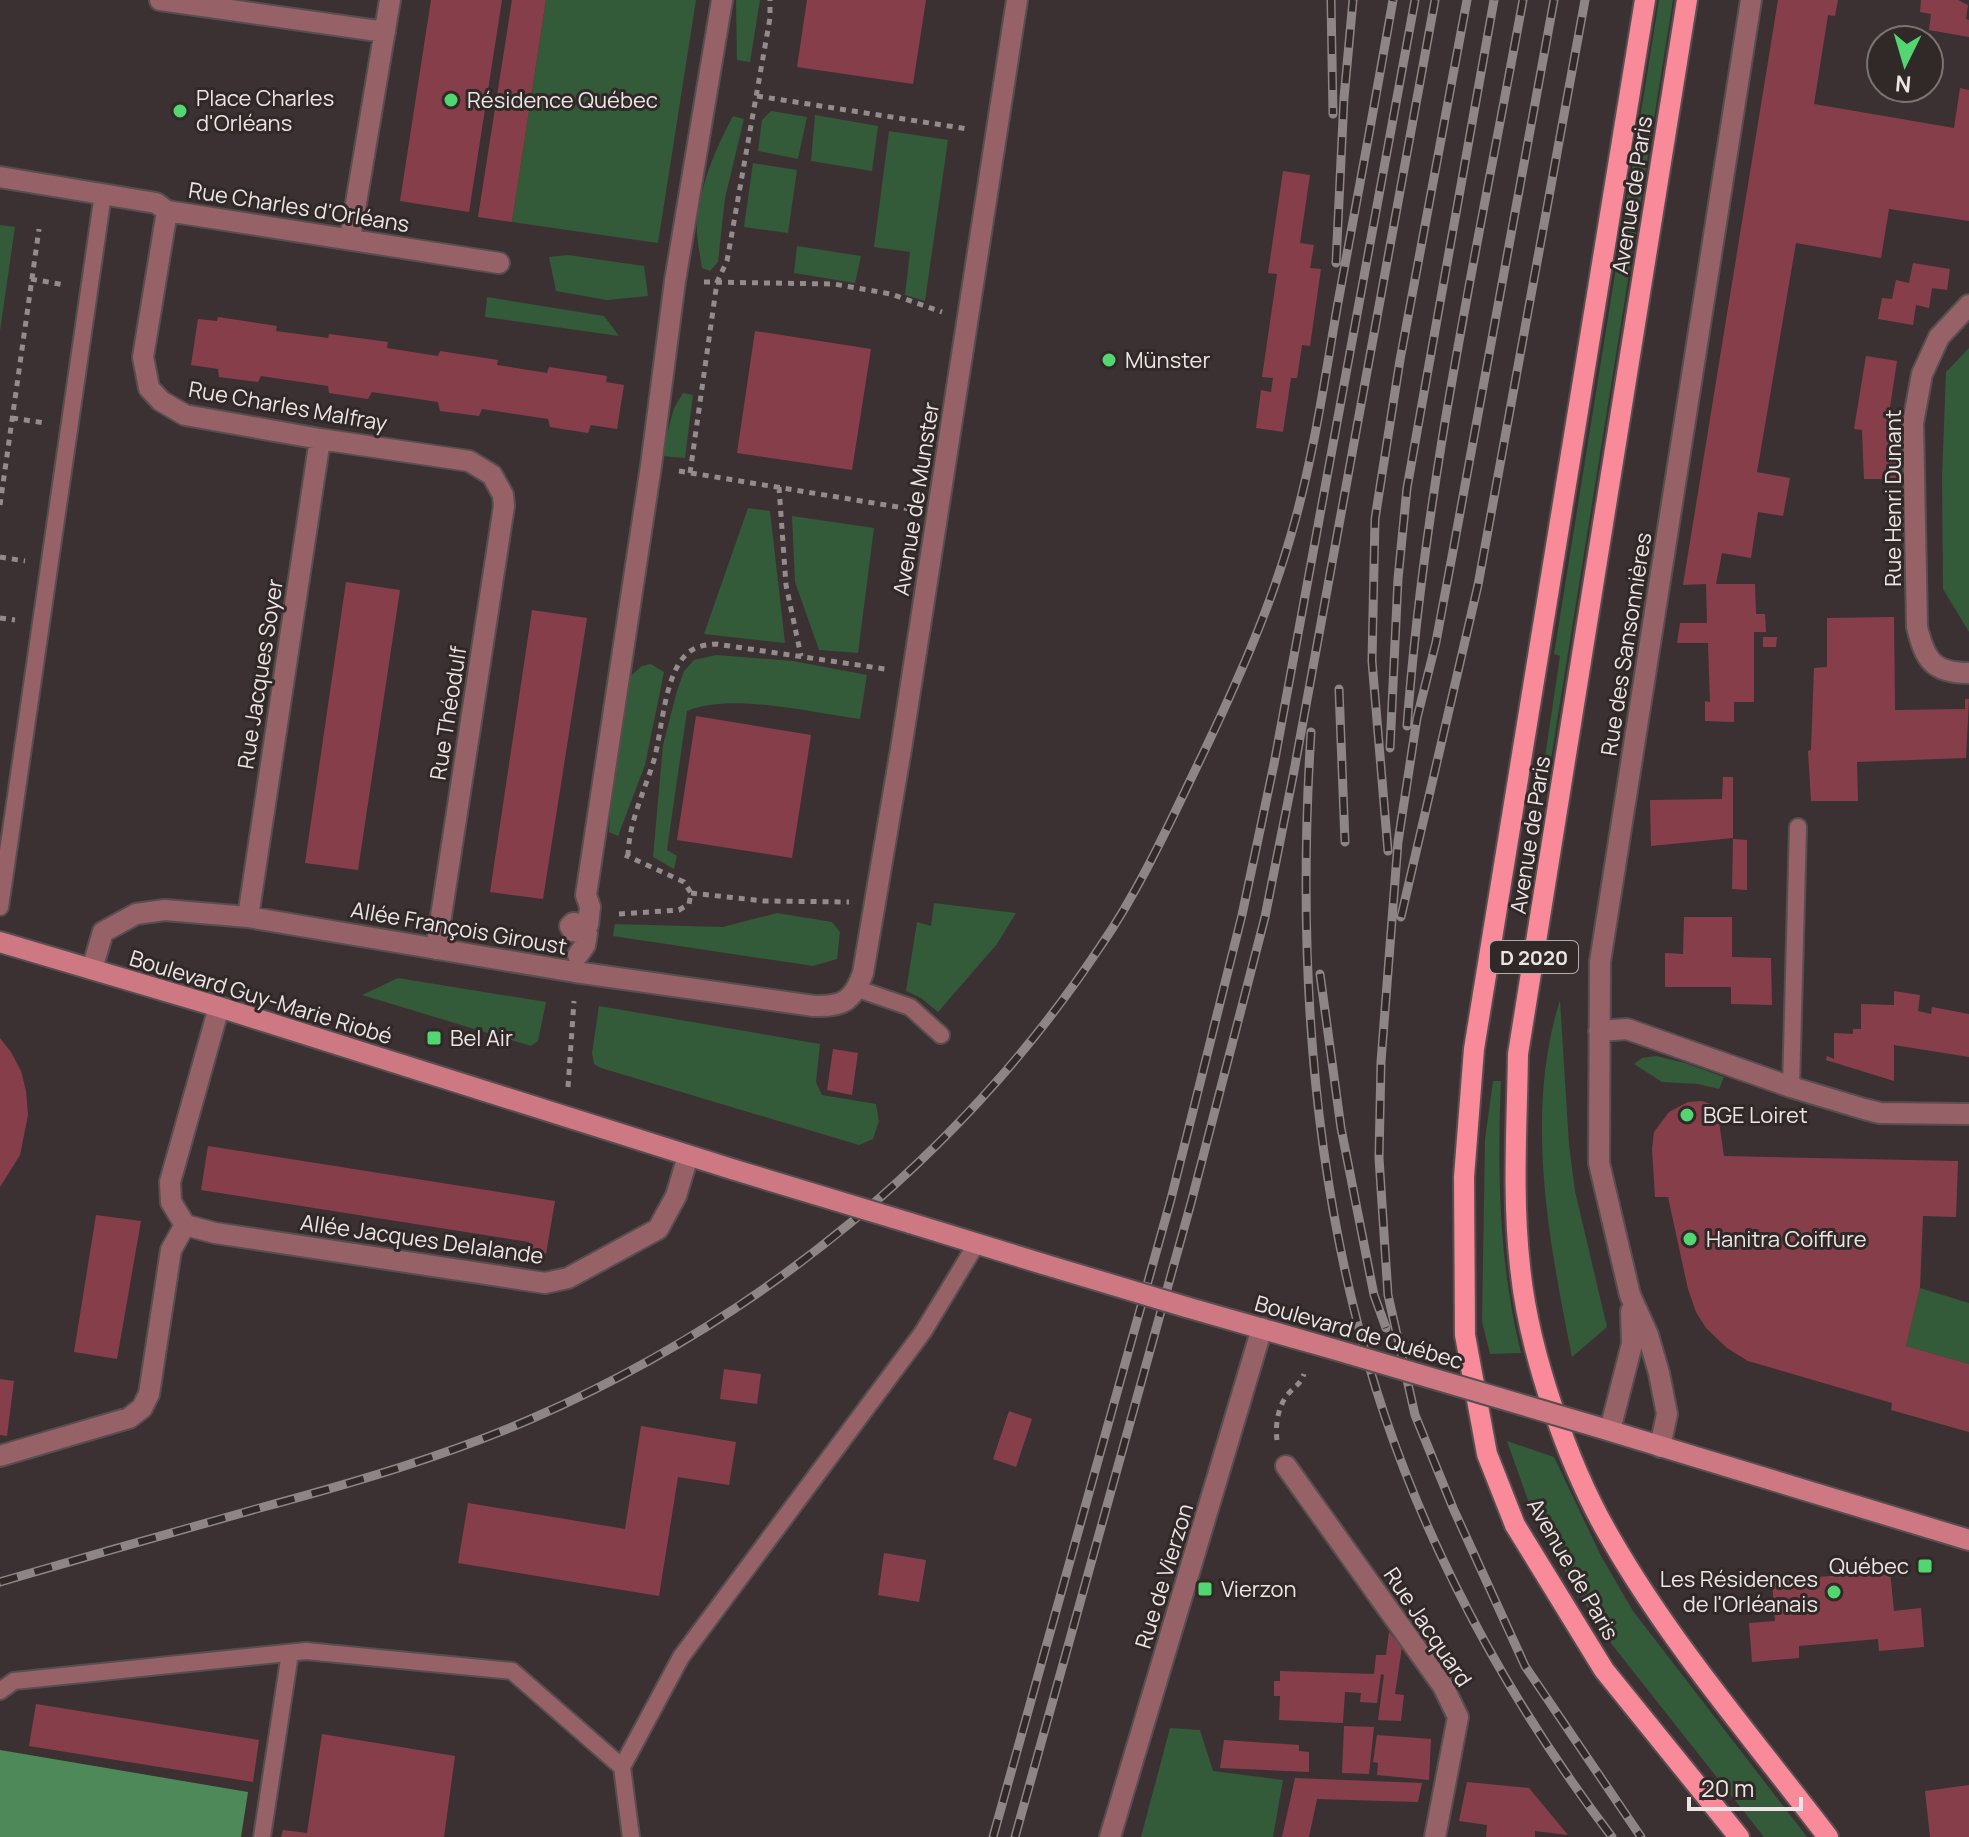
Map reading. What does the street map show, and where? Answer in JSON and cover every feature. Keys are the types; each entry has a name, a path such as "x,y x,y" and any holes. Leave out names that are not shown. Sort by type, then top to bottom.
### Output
{"main road":[{"name":"Avenue de Paris","path":"1645,0 1474,1049 1464,1177 1465,1335 1487,1454 1515,1525 1604,1670 1739,1837"},
{"name":"Avenue de Paris","path":"1687,0 1518,1054 1516,1179 1520,1267 1535,1352 1571,1455 1610,1538 1669,1629 1828,1837"},
{"name":"Boulevard Guy-Marie Riobé","path":"0,942 219,1007 735,1170"},
{"name":"Boulevard de Québec","path":"735,1170 1969,1540"}],"street":[{"path":"160,0 385,32"},
{"path":"350,239 390,0"},
{"path":"578,955 585,945 587,933 573,931 570,926 573,923 588,925 590,907 586,895 592,851 651,466 675,281 722,0"},
{"name":"Avenue de Munster","path":"853,995 863,973 901,749 1017,0"},
{"name":"Rue des Sansonnières","path":"1602,1428 1632,1344 1630,1295 1599,1163 1600,962 1751,0"},
{"name":"Rue Charles d'Orléans","path":"0,177 156,203 167,211 499,263"},
{"name":"Rue Charles Malfray","path":"167,211 143,357 149,388 161,401 185,415 469,461 492,475 499,486"},
{"name":"Rue Henri Dunant","path":"1969,305 1939,337 1922,374 1913,423 1917,627 1930,663 1948,672 1969,673"},
{"name":"Rue Jacques Soyer","path":"248,917 320,439"},
{"name":"Rue Théodulf","path":"436,949 504,506 499,486"},
{"name":"Allée François Giroust","path":"92,969 103,932 136,914 165,910 248,917 575,972 814,1006 833,1007 853,995"},
{"path":"0,1456 129,1418 142,1408 149,1394 171,1250 185,1225 171,1202 170,1182 219,1007"},
{"path":"1599,1031 1627,1029 1791,1087 1880,1113 1969,1114"},
{"name":"Allée Jacques Delalande","path":"185,1225 215,1233 545,1283 568,1278 658,1229 676,1196 688,1156"},
{"name":"Rue des Sansonnières","path":"1630,1295 1648,1335 1664,1398 1666,1426 1660,1447"},
{"name":"Rue de Vierzon","path":"1110,1837 1262,1328"},
{"name":"Rue Jacquard","path":"1286,1466 1443,1686 1458,1717 1435,1837"}],"lane":[{"path":"0,907 103,194"},
{"path":"1791,1087 1798,827"},
{"path":"853,995 910,1007 941,1035"},
{"path":"631,1837 622,1767 681,1657 923,1332 977,1243"},
{"path":"0,1691 14,1681 306,1651 512,1671 622,1767"},
{"path":"262,1837 290,1653"}],"path":[{"path":"690,473 717,282 727,261 770,18 770,0"},
{"path":"756,96 981,131"},
{"path":"0,505 39,229"},
{"path":"675,281 834,284 891,294 948,314"},
{"path":"651,466 922,511"},
{"path":"779,487 786,585 801,656"},
{"path":"628,856 632,822 653,761 672,678 683,658 697,646 716,644 897,670"},
{"path":"590,907 625,916 679,910 689,904 691,893 684,882 628,856 592,851"},
{"path":"691,893 764,901 839,900 860,904"},
{"path":"568,1092 574,1002"},
{"path":"1286,1466 1276,1434 1278,1419 1289,1393 1300,1385 1304,1374"}],"shaded area":[{"path":"546,0 696,0 658,243 512,222"},
{"path":"736,0 760,0 750,62 737,60"},
{"path":"1659,0 1673,0 1550,765 1544,764 1560,656 1554,654"},
{"path":"771,111 807,117 798,159 758,151 762,120"},
{"path":"815,115 878,126 872,171 811,161"},
{"path":"733,116 744,119 725,198 718,262 710,271 702,268 697,235 701,195 709,168"},
{"path":"889,131 948,140 925,301 905,295 910,252 874,247"},
{"path":"753,163 797,170 788,233 744,227"},
{"path":"0,225 15,227 0,331"},
{"path":"797,246 861,256 855,283 794,273"},
{"path":"568,255 644,266 648,296 607,300 556,291 549,257"},
{"path":"487,297 604,316 619,336 485,317"},
{"path":"1969,348 1969,632 1943,589 1942,477 1946,372"},
{"path":"683,393 693,395 685,458 661,456 674,408"},
{"path":"748,508 770,511 785,643 704,634"},
{"path":"792,516 874,528 858,653 819,650 795,582"},
{"path":"716,655 793,661 867,675 860,719 748,704 726,703 687,711 667,850 677,856 674,869 653,857 663,745 684,671 694,660"},
{"path":"651,664 664,672 645,765 618,836 609,832 614,745 628,678 642,666"},
{"path":"934,903 1016,913 997,944 938,1012 906,991 917,922 931,926"},
{"path":"777,913 832,922 840,932 837,959 813,966 613,936 615,924 723,927"},
{"path":"398,978 546,1002 538,1041 531,1046 362,995"},
{"path":"1560,1000 1575,1191 1607,1327 1572,1357 1555,1268 1542,1133 1543,1088 1549,1044"},
{"path":"599,1006 820,1044 816,1082 822,1095 876,1104 879,1121 873,1139 859,1145 601,1068 594,1064 592,1053"},
{"path":"1656,1056 1724,1077 1719,1089 1698,1084 1662,1082 1634,1064 1642,1058"},
{"path":"1493,1081 1501,1081 1501,1218 1508,1286 1521,1353 1490,1354 1482,1321 1485,1140"},
{"path":"1920,1288 1969,1303 1969,1364 1906,1346"},
{"path":"1507,1441 1554,1457 1601,1556 1633,1611 1807,1837 1764,1837 1606,1637 1551,1548 1528,1500"},
{"path":"1170,1728 1200,1730 1213,1771 1283,1780 1273,1837 1141,1837"},
{"path":"0,1750 248,1792 241,1837 0,1837"}],"building":[{"name":"Résidence Québec","path":"431,0 502,0 469,212 400,201"},
{"path":"512,0 546,0 512,222 478,217"},
{"path":"807,0 926,0 913,84 797,67"},
{"path":"1778,0 1838,0 1835,16 1828,15 1814,104 1954,128 1960,88 1969,90 1969,221 1889,209 1881,258 1796,243 1757,472 1790,478 1783,516 1758,512 1751,558 1722,553 1716,584 1755,584 1756,614 1765,614 1766,632 1754,632 1754,702 1734,702 1734,722 1705,721 1705,701 1710,702 1708,643 1677,643 1680,623 1707,623 1706,584 1683,585"},
{"path":"1921,0 1958,0 1968,5 1966,19 1969,20 1969,37 1945,33 1945,24 1930,24 1931,14 1920,12"},
{"path":"1283,171 1310,175 1300,243 1314,245 1310,268 1321,269 1310,346 1302,345 1297,378 1291,378 1283,432 1256,428 1261,390 1271,392 1273,378 1262,377 1277,274 1268,273"},
{"path":"1913,263 1950,269 1947,290 1932,288 1929,308 1916,305 1913,325 1878,319 1882,298 1892,299 1896,280 1909,283"},
{"path":"218,317 277,326 276,331 388,342 387,348 438,356 440,351 498,360 497,365 547,373 549,367 607,376 606,382 624,385 617,429 591,425 588,433 550,427 548,419 482,409 479,416 440,411 438,402 372,392 368,399 329,393 328,386 261,376 258,382 219,377 218,369 191,365 198,319 217,321"},
{"path":"755,331 871,349 852,470 737,453"},
{"path":"1866,356 1897,361 1886,434 1896,436 1896,479 1864,479 1862,430 1854,429"},
{"path":"346,582 400,590 358,870 305,863"},
{"path":"532,610 587,618 543,899 490,892"},
{"path":"1894,617 1895,710 1965,709 1965,699 1969,699 1966,758 1857,762 1858,801 1811,801 1808,751 1811,750 1814,668 1827,667 1827,618"},
{"path":"1763,637 1777,637 1776,647 1763,647"},
{"path":"696,716 811,735 792,858 677,840"},
{"path":"1723,777 1733,777 1733,838 1651,846 1650,800 1722,799"},
{"path":"1733,839 1747,840 1747,890 1732,889"},
{"path":"1684,917 1732,917 1732,957 1771,958 1772,1005 1731,1004 1731,987 1665,987 1665,953 1683,954"},
{"path":"1894,991 1920,995 1918,1011 1931,1014 1932,1007 1969,1014 1969,1057 1894,1045 1894,1081 1826,1060 1827,1056 1834,1059 1834,1033 1853,1034 1853,1029 1861,1029 1861,1004 1894,1005"},
{"path":"0,1038 21,1071 28,1115 20,1155 0,1187"},
{"path":"833,1049 858,1053 852,1095 827,1090"},
{"path":"1702,1101 1721,1108 1719,1122 1724,1156 1958,1161 1956,1217 1923,1216 1920,1288 1906,1346 1969,1364 1969,1432 1891,1410 1892,1403 1748,1361 1727,1348 1706,1328 1688,1289 1668,1197 1655,1197 1652,1149 1654,1132 1669,1112 1688,1102"},
{"path":"208,1146 555,1201 546,1254 527,1251 529,1242 201,1190"},
{"path":"96,1215 141,1221 117,1359 74,1352"},
{"path":"724,1369 761,1374 757,1404 720,1399"},
{"path":"0,1379 14,1381 7,1436 0,1435"},
{"path":"1009,1411 1032,1419 1016,1467 993,1459"},
{"path":"641,1426 736,1442 729,1485 678,1477 659,1596 458,1563 468,1503 625,1529"},
{"path":"884,1553 926,1560 919,1602 878,1595"},
{"path":"1890,1571 1894,1611 1921,1608 1924,1647 1879,1651 1878,1639 1799,1646 1799,1658 1752,1662 1749,1623 1775,1621 1772,1581"},
{"path":"1389,1632 1402,1647 1395,1694 1404,1695 1401,1721 1378,1720 1384,1675 1381,1674 1377,1703 1360,1702 1361,1693 1345,1692 1343,1723 1279,1720 1280,1696 1274,1696 1274,1681 1280,1681 1280,1671 1374,1674 1376,1655 1386,1655"},
{"path":"36,1704 259,1740 253,1782 29,1746"},
{"path":"1344,1726 1374,1727 1369,1774 1342,1773"},
{"path":"322,1734 455,1756 444,1837 281,1837 283,1830 307,1833"},
{"path":"1377,1735 1431,1739 1429,1780 1377,1775 1378,1763 1373,1762"},
{"path":"1224,1740 1299,1745 1299,1751 1309,1752 1309,1772 1220,1768"},
{"path":"1295,1778 1422,1783 1418,1802 1317,1799 1309,1837 1282,1837"},
{"path":"1467,1782 1529,1788 1568,1835 1535,1831 1535,1837 1486,1837 1487,1825 1459,1821"},
{"path":"1969,1785 1969,1837 1930,1837 1925,1791"}],"railway":[{"path":"1331,0 1333,114"},
{"path":"1336,263 1344,98 1353,0"},
{"path":"0,1582 430,1458 531,1419 616,1378 698,1332 776,1280 851,1222 921,1160 987,1092 1047,1020 1130,900 1213,733 1272,592 1299,507 1312,450 1393,0"},
{"path":"993,1837 1171,1199 1242,915 1274,764 1415,0"},
{"path":"1015,1837 1191,1203 1265,917 1435,0"},
{"path":"1388,851 1372,661 1375,519 1400,360 1467,0"},
{"path":"1390,748 1398,579 1407,488 1494,0"},
{"path":"1407,726 1415,635 1440,453 1523,0"},
{"path":"1554,0 1436,642 1417,718 1398,842 1381,1062 1379,1158 1388,1295 1415,1415 1453,1508 1525,1666 1641,1837"},
{"path":"1401,917 1478,585 1585,0"},
{"path":"1339,689 1345,842"},
{"path":"1311,732 1307,949 1317,1095 1338,1239 1373,1380 1424,1519 1490,1652 1528,1715 1612,1837"},
{"path":"1320,974 1341,1128 1374,1295 1386,1328"}],"place":[{"name":"Résidence Québec","path":"451,100"},
{"name":"Place Charles d'Orléans","path":"180,111"},
{"name":"Münster","path":"1109,360"},
{"name":"Bel Air","path":"434,1038"},
{"name":"BGE Loiret","path":"1687,1115"},
{"name":"Hanitra Coiffure","path":"1690,1239"},
{"name":"Québec","path":"1925,1566"},
{"name":"Vierzon","path":"1205,1589"},
{"name":"Les Résidences de l'Orléanais","path":"1834,1592"}]}
